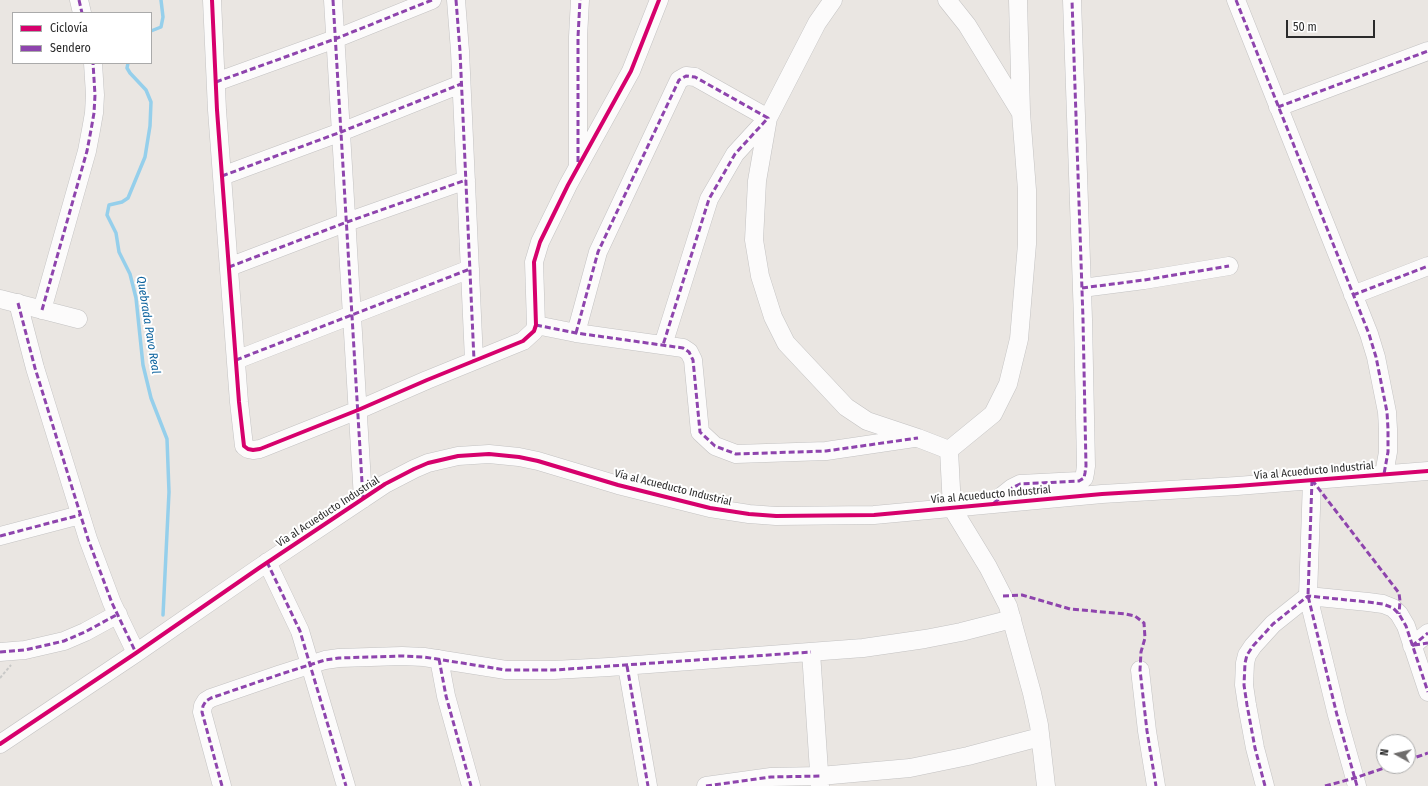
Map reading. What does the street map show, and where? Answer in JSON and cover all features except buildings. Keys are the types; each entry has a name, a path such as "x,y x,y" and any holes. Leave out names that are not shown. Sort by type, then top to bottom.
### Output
{"street":[{"path":"79,0 82,12"},
{"path":"212,0 222,176 236,360 243,441 244,446 248,449 260,449 358,410 474,360 523,341 534,331 536,325 534,272 536,255 568,185 630,71 659,0"},
{"path":"333,0 363,499"},
{"path":"216,82 335,39 432,0"},
{"path":"456,0 474,360"},
{"path":"578,166 578,59 580,0"},
{"path":"663,345 709,199 735,154 768,118 817,23 833,0"},
{"path":"947,0 968,25 1021,113"},
{"path":"949,450 993,414 1008,384 1019,339 1027,244 1027,190 1021,113 1018,0"},
{"path":"992,504 1012,488 1020,484 1079,481 1084,478 1086,466 1082,288 1072,0"},
{"path":"1236,0 1369,334 1376,357 1387,412 1388,452 1384,474"},
{"path":"1278,107 1428,51"},
{"path":"42,310 87,151 94,113 95,95 92,64"},
{"path":"576,333 598,252 679,80 686,76 695,76 768,118"},
{"path":"222,176 341,132 461,84"},
{"path":"768,118 757,181 754,240 760,276 773,317 786,343 846,407 867,421 949,450"},
{"path":"229,267 347,222 466,180"},
{"path":"1082,288 1144,280 1230,266"},
{"path":"1353,295 1428,266"},
{"path":"236,360 470,269"},
{"path":"0,299 78,319"},
{"path":"18,304 35,368 80,515 101,576 136,653"},
{"path":"536,325 576,333 683,348 689,352 693,360 700,432 715,446 736,454 826,451 918,438"},
{"path":"949,450 952,508 988,567 1008,606 1012,619 1032,693 1040,736 1046,786"},
{"name":"Vía al Acueducto Industrial","path":"0,744 268,562 399,476 428,463 458,456 489,454 538,461 618,485 692,504 735,512 776,516 874,515 1102,494 1428,471"},
{"path":"1312,480 1308,596 1357,786"},
{"path":"0,536 80,515"},
{"path":"268,562 300,631 346,786"},
{"path":"1265,786 1255,748 1247,705 1244,685 1245,663 1252,646 1273,624 1308,596 1383,604 1393,608 1399,614 1420,644 1428,692"},
{"path":"0,652 26,650 64,641 85,632 118,614"},
{"path":"222,786 202,712 206,701 211,698 325,660 402,656 439,659 506,670 554,670 627,666 863,648 961,632 1012,619"},
{"path":"1420,644 1428,633"},
{"path":"811,652 820,781"},
{"path":"439,659 446,696 471,786"},
{"path":"627,666 648,786"},
{"path":"1140,670 1147,731 1156,786"},
{"path":"706,786 771,777 820,781 910,768 968,756 1040,736"}],"waterway":[{"name":"Quebrada Pavo Real","path":"152,31 161,27 163,17 161,0"},
{"name":"Quebrada Pavo Real","path":"128,64 127,68 130,73 146,90 151,102 150,126 145,157 128,198 122,202 109,205 107,215 116,233 119,252 130,274 136,298 143,365 151,398 167,439 169,492 163,615"}],"marked path":[{"path":"79,0 82,12"},
{"path":"333,0 363,499"},
{"path":"216,82 335,39 432,0"},
{"path":"456,0 460,51 474,360"},
{"path":"578,162 578,37 580,0"},
{"path":"994,503 1012,488 1020,484 1079,481 1084,478 1085,473 1083,319 1072,0"},
{"path":"1236,0 1369,334 1376,357 1387,412 1388,452 1384,474"},
{"path":"1278,107 1428,51"},
{"path":"42,310 87,151 94,113 95,95 93,64"},
{"path":"576,333 598,252 679,80 686,76 695,77 768,118 735,154 709,199 663,345"},
{"path":"222,176 341,132 461,84"},
{"path":"229,267 347,222 466,180"},
{"path":"1082,288 1144,280 1229,266"},
{"path":"1353,295 1428,266"},
{"path":"236,360 470,269"},
{"path":"18,303 35,368 88,539 112,603 136,653"},
{"path":"536,325 576,333 683,348 689,352 693,360 700,432 715,446 736,454 826,451 918,438"},
{"path":"1312,480 1308,596 1337,715 1357,786"},
{"path":"1312,480 1399,593 1399,614"},
{"path":"0,536 80,515"},
{"path":"267,562 300,631 346,786"},
{"path":"1003,596 1022,595 1070,609 1126,614 1135,616 1144,623 1145,638 1141,652 1140,670 1147,731 1156,786"},
{"path":"1265,786 1255,748 1247,705 1244,685 1245,663 1247,655 1253,646 1273,624 1308,596 1383,604 1393,608 1399,614 1406,626 1428,692"},
{"path":"0,652 25,650 64,641 85,632 118,614"},
{"path":"1412,646 1428,633"},
{"path":"1414,645 1428,643"},
{"path":"222,786 202,712 206,701 211,698 325,660 339,658 402,656 424,657 506,670 554,670 811,652"},
{"path":"439,659 446,696 471,786"},
{"path":"627,666 648,786"},
{"path":"1416,757 1428,753"},
{"path":"1325,786 1376,771"},
{"path":"706,786 771,777 820,776"}],"cycle path":[{"path":"212,0 217,110 239,402 244,446 253,450 260,449 358,410 523,341 534,331 536,325 534,262 540,242 568,185 631,71 659,0"},
{"path":"0,744 385,484 428,463 458,456 489,454 519,457 538,461 618,485 710,508 749,514 776,516 874,515 1102,494 1237,486 1428,471"}]}
